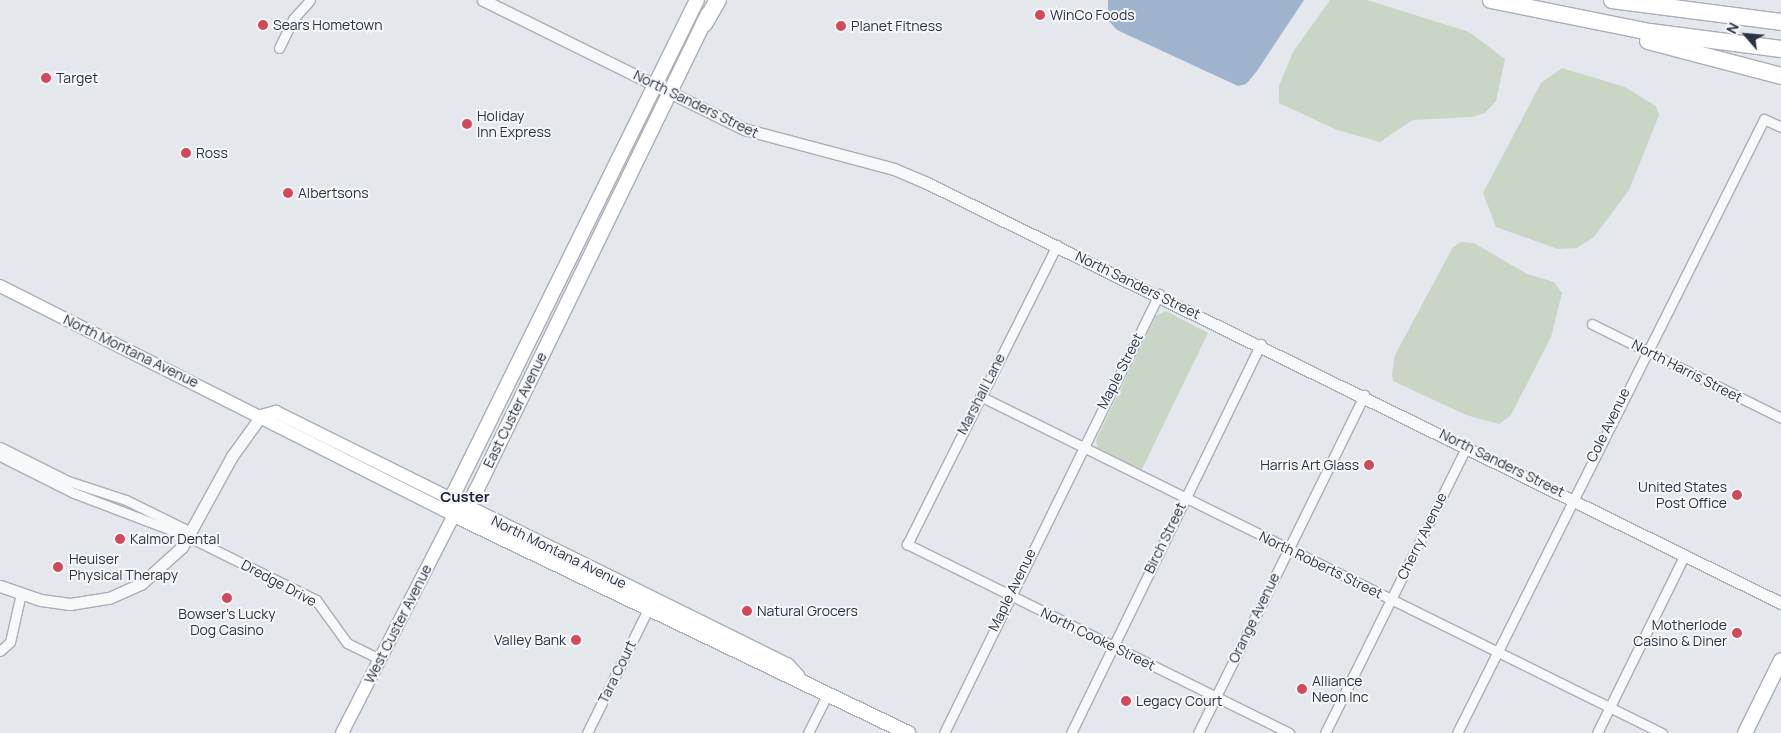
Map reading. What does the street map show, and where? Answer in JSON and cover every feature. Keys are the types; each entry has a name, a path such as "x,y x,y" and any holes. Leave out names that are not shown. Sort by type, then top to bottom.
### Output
{"highway":[{"path":"704,24 717,0"},
{"path":"1491,0 1567,17 1781,76"},
{"path":"1612,0 1781,22"},
{"path":"1567,17 1781,48"}],"main road":[{"name":"East Custer Avenue","path":"451,499 697,0"},
{"name":"East Custer Avenue","path":"467,507 704,24"},
{"name":"North Montana Avenue","path":"0,286 261,416 270,425 781,676 798,678 908,733"},
{"name":"North Montana Avenue","path":"261,416 276,412 787,665 798,678"},
{"path":"451,499 454,515 467,507"},
{"name":"West Custer Avenue","path":"342,733 454,515"},
{"path":"1745,733 1781,660"}],"street":[{"path":"279,48 293,19 310,0"},
{"name":"North Sanders Street","path":"483,0 769,139 894,169 1057,245 1261,344 1781,603"},
{"name":"Cole Avenue","path":"1457,733 1645,350 1764,119 1781,127"},
{"name":"Marshall Lane","path":"907,544 1057,245"},
{"name":"Maple Street","path":"1082,447 1158,294"},
{"name":"North Harris Street","path":"1592,324 1781,418"},
{"name":"Birch Street","path":"1071,733 1261,344"},
{"name":"Orange Avenue","path":"1198,733 1364,395"},
{"name":"North Roberts Street","path":"980,396 1662,733"},
{"path":"0,586 21,594 61,603 109,598 153,577 188,537 232,456 261,416"},
{"name":"Cherry Avenue","path":"1325,733 1466,446"},
{"name":"Dredge Drive","path":"0,447 68,481 126,500 183,528 188,537"},
{"name":"Maple Avenue","path":"944,733 1082,447"},
{"name":"Dredge Drive","path":"0,456 74,493 188,537 316,600 347,643 380,659"},
{"name":"North Cooke Street","path":"907,544 1289,733"},
{"path":"1597,733 1685,554"},
{"path":"0,651 10,642 21,594"},
{"name":"Tara Court","path":"587,733 647,610"},
{"path":"808,733 828,693"}],"green space":[{"path":"1330,0 1367,0 1469,32 1505,59 1496,101 1485,113 1472,117 1413,120 1380,142 1337,130 1279,103 1279,86 1293,52"},
{"path":"1562,68 1625,87 1656,106 1659,115 1629,190 1594,237 1577,248 1558,249 1496,227 1483,193 1541,83"},
{"path":"1461,242 1474,243 1527,274 1554,282 1562,293 1551,337 1511,415 1499,424 1466,415 1393,381 1395,355 1453,247"},
{"path":"1166,311 1208,333 1141,471 1098,450 1096,440 1156,316"}],"water":[{"path":"1108,0 1304,0 1257,71 1246,84 1238,86 1117,30 1108,20"}],"place":[{"name":"WinCo Foods","path":"1040,15"},
{"name":"Sears Hometown","path":"263,25"},
{"name":"Planet Fitness","path":"841,26"},
{"name":"Target","path":"46,78"},
{"name":"Holiday Inn Express","path":"467,124"},
{"name":"Ross","path":"186,153"},
{"name":"Albertsons","path":"288,193"},
{"name":"Harris Art Glass","path":"1369,465"},
{"name":"United States Post Office","path":"1737,495"},
{"name":"Kalmor Dental","path":"120,539"},
{"name":"Heuiser Physical Therapy","path":"58,567"},
{"name":"Bowser's Lucky Dog Casino","path":"227,598"},
{"name":"Natural Grocers","path":"747,611"},
{"name":"Motherlode Casino & Diner","path":"1737,633"},
{"name":"Valley Bank","path":"576,640"},
{"name":"Alliance Neon Inc","path":"1302,689"},
{"name":"Legacy Court","path":"1126,701"}],"district":[{"name":"Custer","path":"465,497"}]}
